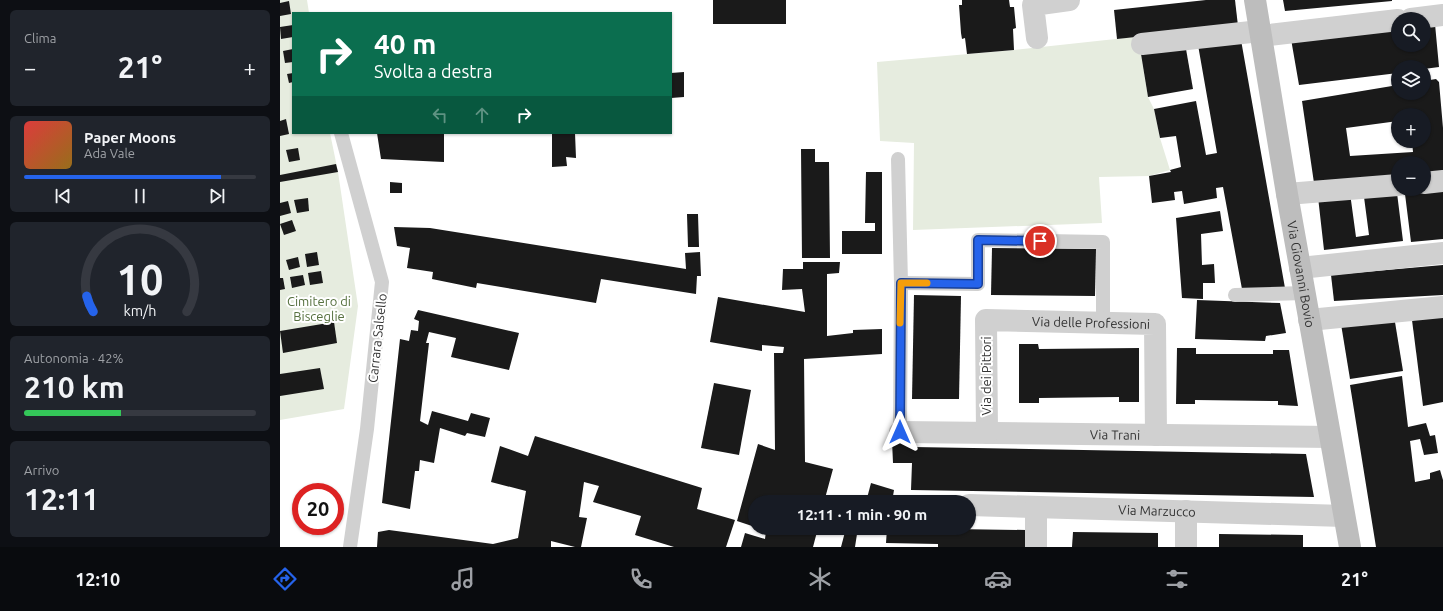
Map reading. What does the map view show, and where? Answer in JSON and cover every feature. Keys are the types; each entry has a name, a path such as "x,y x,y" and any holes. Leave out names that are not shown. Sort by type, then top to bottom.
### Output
{"street":[{"path":"1036,38 1033,5 1069,0"},
{"name":"Via Giovanni Bovio","path":"1254,0 1304,293 1350,547"},
{"path":"1431,16 1443,15"},
{"path":"1142,44 1391,21"},
{"path":"1431,182 1443,181"},
{"path":"1287,194 1391,186"},
{"path":"1300,268 1443,253"},
{"path":"1309,320 1443,307"},
{"name":"Via delle Professioni","path":"986,320 1155,324 1156,435"},
{"name":"Via dei Pittori","path":"986,320 986,433"},
{"name":"Via Trani","path":"900,432 1330,437"},
{"name":"Via Marzucco","path":"976,505 1344,516"},
{"path":"1036,507 1036,547"},
{"path":"1186,511 1186,547"}],"lane":[{"name":"Carrara Salsello","path":"341,134 382,282 367,429 350,547"},
{"path":"898,159 901,283 900,432"},
{"path":"901,283 978,284 978,240 1103,242 1103,323"},
{"path":"1235,295 1304,293"}],"green space":[{"name":"Cimitero di Bisceglie","path":"280,0 307,0 309,12 292,12 292,134 330,134 338,172 358,306 344,409 280,420"},
{"path":"1134,37 1141,54 1148,97 1154,109 1160,138 1170,170 1149,176 1099,177 1102,223 913,230 914,143 880,141 877,62 1014,50"}],"building":[{"path":"713,0 786,0 786,24 713,24"},
{"path":"962,0 1009,0 1010,7 1014,7 1016,28 1013,29 1014,50 967,54 965,38 962,39 961,33 959,5 962,5"},
{"path":"1206,0 1235,0 1238,26 1117,39 1114,10"},
{"path":"1283,0 1392,0 1392,1 1285,11"},
{"path":"289,1 291,14 280,16 280,3"},
{"path":"1431,24 1435,24 1439,67 1431,68 1431,60 1391,60 1391,74 1299,85 1291,39 1391,29 1391,52 1431,52"},
{"path":"292,25 292,37 281,39 280,27"},
{"path":"1241,40 1285,288 1242,289 1223,187 1216,188 1217,198 1184,204 1182,191 1174,192 1175,200 1152,203 1149,176 1171,172 1170,170 1181,167 1176,136 1160,138 1154,109 1196,101 1206,155 1217,153 1198,45"},
{"path":"292,49 292,62 285,63 283,51"},
{"path":"1186,49 1193,89 1148,97 1141,54"},
{"path":"684,72 684,97 672,98 672,73"},
{"path":"292,73 292,82 289,83 287,74"},
{"path":"1436,79 1439,82 1443,128 1443,173 1431,174 1431,156 1391,156 1391,177 1314,183 1302,101 1391,86 1391,100 1431,100 1431,80","holes":["1391,108 1431,108 1431,148 1413,148 1413,152 1350,156 1346,128 1391,122"]},
{"path":"286,119 289,134 280,136 280,121"},
{"path":"377,134 444,134 444,162 381,159"},
{"path":"552,134 575,134 576,158 566,157 567,166 552,167"},
{"path":"298,148 300,160 289,162 286,150"},
{"path":"801,149 815,149 815,162 829,162 830,258 802,258"},
{"path":"336,164 338,172 280,182 280,175"},
{"path":"866,172 882,172 882,254 842,254 842,231 875,231 875,223 865,223"},
{"path":"390,182 402,183 402,193 390,193"},
{"path":"1443,191 1443,239 1411,242 1405,196 1431,196 1431,192"},
{"path":"1350,193 1356,237 1369,235 1364,197 1391,194 1391,196 1397,196 1403,241 1324,250 1318,197"},
{"path":"308,198 309,211 297,213 294,200"},
{"path":"288,201 291,213 280,216 280,203"},
{"path":"1220,211 1223,231 1201,234 1202,265 1214,264 1215,283 1203,283 1203,299 1182,298 1176,218"},
{"path":"687,214 698,214 699,247 688,247"},
{"path":"292,220 296,231 284,235 280,224"},
{"path":"394,227 430,228 686,269 685,253 700,252 701,276 697,276 696,294 601,279 596,303 477,283 476,288 432,279 433,272 407,268 410,248 397,246"},
{"path":"992,248 1096,249 1095,296 991,295"},
{"path":"317,252 319,265 307,267 305,254"},
{"path":"298,257 300,267 289,270 286,260"},
{"path":"803,262 840,262 839,273 827,274 827,336 853,333 853,330 882,329 882,354 804,359 805,462 833,469 826,495 748,495 748,525 737,521 758,444 775,450 774,353 783,353 784,347 762,345 762,351 710,342 718,297 805,312 802,289 782,290 783,269 803,269"},
{"path":"1443,265 1443,295 1334,301 1331,275"},
{"path":"321,271 323,283 310,285 308,273"},
{"path":"303,275 305,285 292,288 290,277"},
{"path":"280,278 283,278 285,289 280,290"},
{"path":"914,295 961,296 959,399 912,399"},
{"path":"1197,300 1280,303 1286,333 1266,336 1265,341 1195,339"},
{"path":"418,310 519,333 509,370 451,357 456,338 429,332 426,343 429,343 420,421 428,425 432,411 468,421 471,413 490,418 485,437 467,433 465,436 440,428 434,463 420,460 419,471 415,471 410,509 382,503 400,339 409,341 411,330 418,331 419,321 414,319"},
{"path":"1443,315 1443,402 1423,406 1412,320"},
{"path":"1394,316 1403,371 1350,379 1341,324"},
{"path":"334,322 337,343 283,353 280,331"},
{"path":"1019,344 1038,344 1039,349 1139,348 1139,402 1119,402 1119,397 1039,398 1039,403 1019,403"},
{"path":"1177,348 1196,348 1196,354 1273,354 1273,350 1289,350 1298,406 1278,405 1278,401 1195,400 1195,404 1176,404"},
{"path":"320,368 324,389 280,396 280,374"},
{"path":"1402,376 1408,427 1426,423 1430,436 1435,435 1438,453 1424,455 1420,439 1410,441 1415,482 1430,479 1430,473 1440,470 1443,480 1443,547 1376,547 1350,385"},
{"path":"714,383 751,390 739,455 701,448"},
{"path":"535,436 702,488 697,509 735,520 726,547 674,547 635,535 641,516 593,502 599,486 584,482 579,517 587,518 581,547 551,541 551,547 377,547 378,532 389,530 493,544 518,538 526,491 491,482 500,446 528,456"},
{"path":"892,441 914,441 913,447 1306,454 1314,497 911,490 912,463 893,463"},
{"path":"871,483 894,490 893,495 868,495"},
{"path":"976,529 1026,530 1026,547 938,547 938,544 886,543 887,535 976,535"},
{"path":"1073,532 1158,533 1158,547 1072,547"},
{"path":"745,533 765,539 766,535 816,535 813,547 741,547"},
{"path":"1219,534 1303,535 1303,547 1219,547"},
{"path":"844,535 857,535 855,547 841,547"}],"slow traffic":[{"path":"900,323 901,283 927,283"}],"route":[{"path":"900,432 901,283 978,284 978,240 1040,241"}]}
